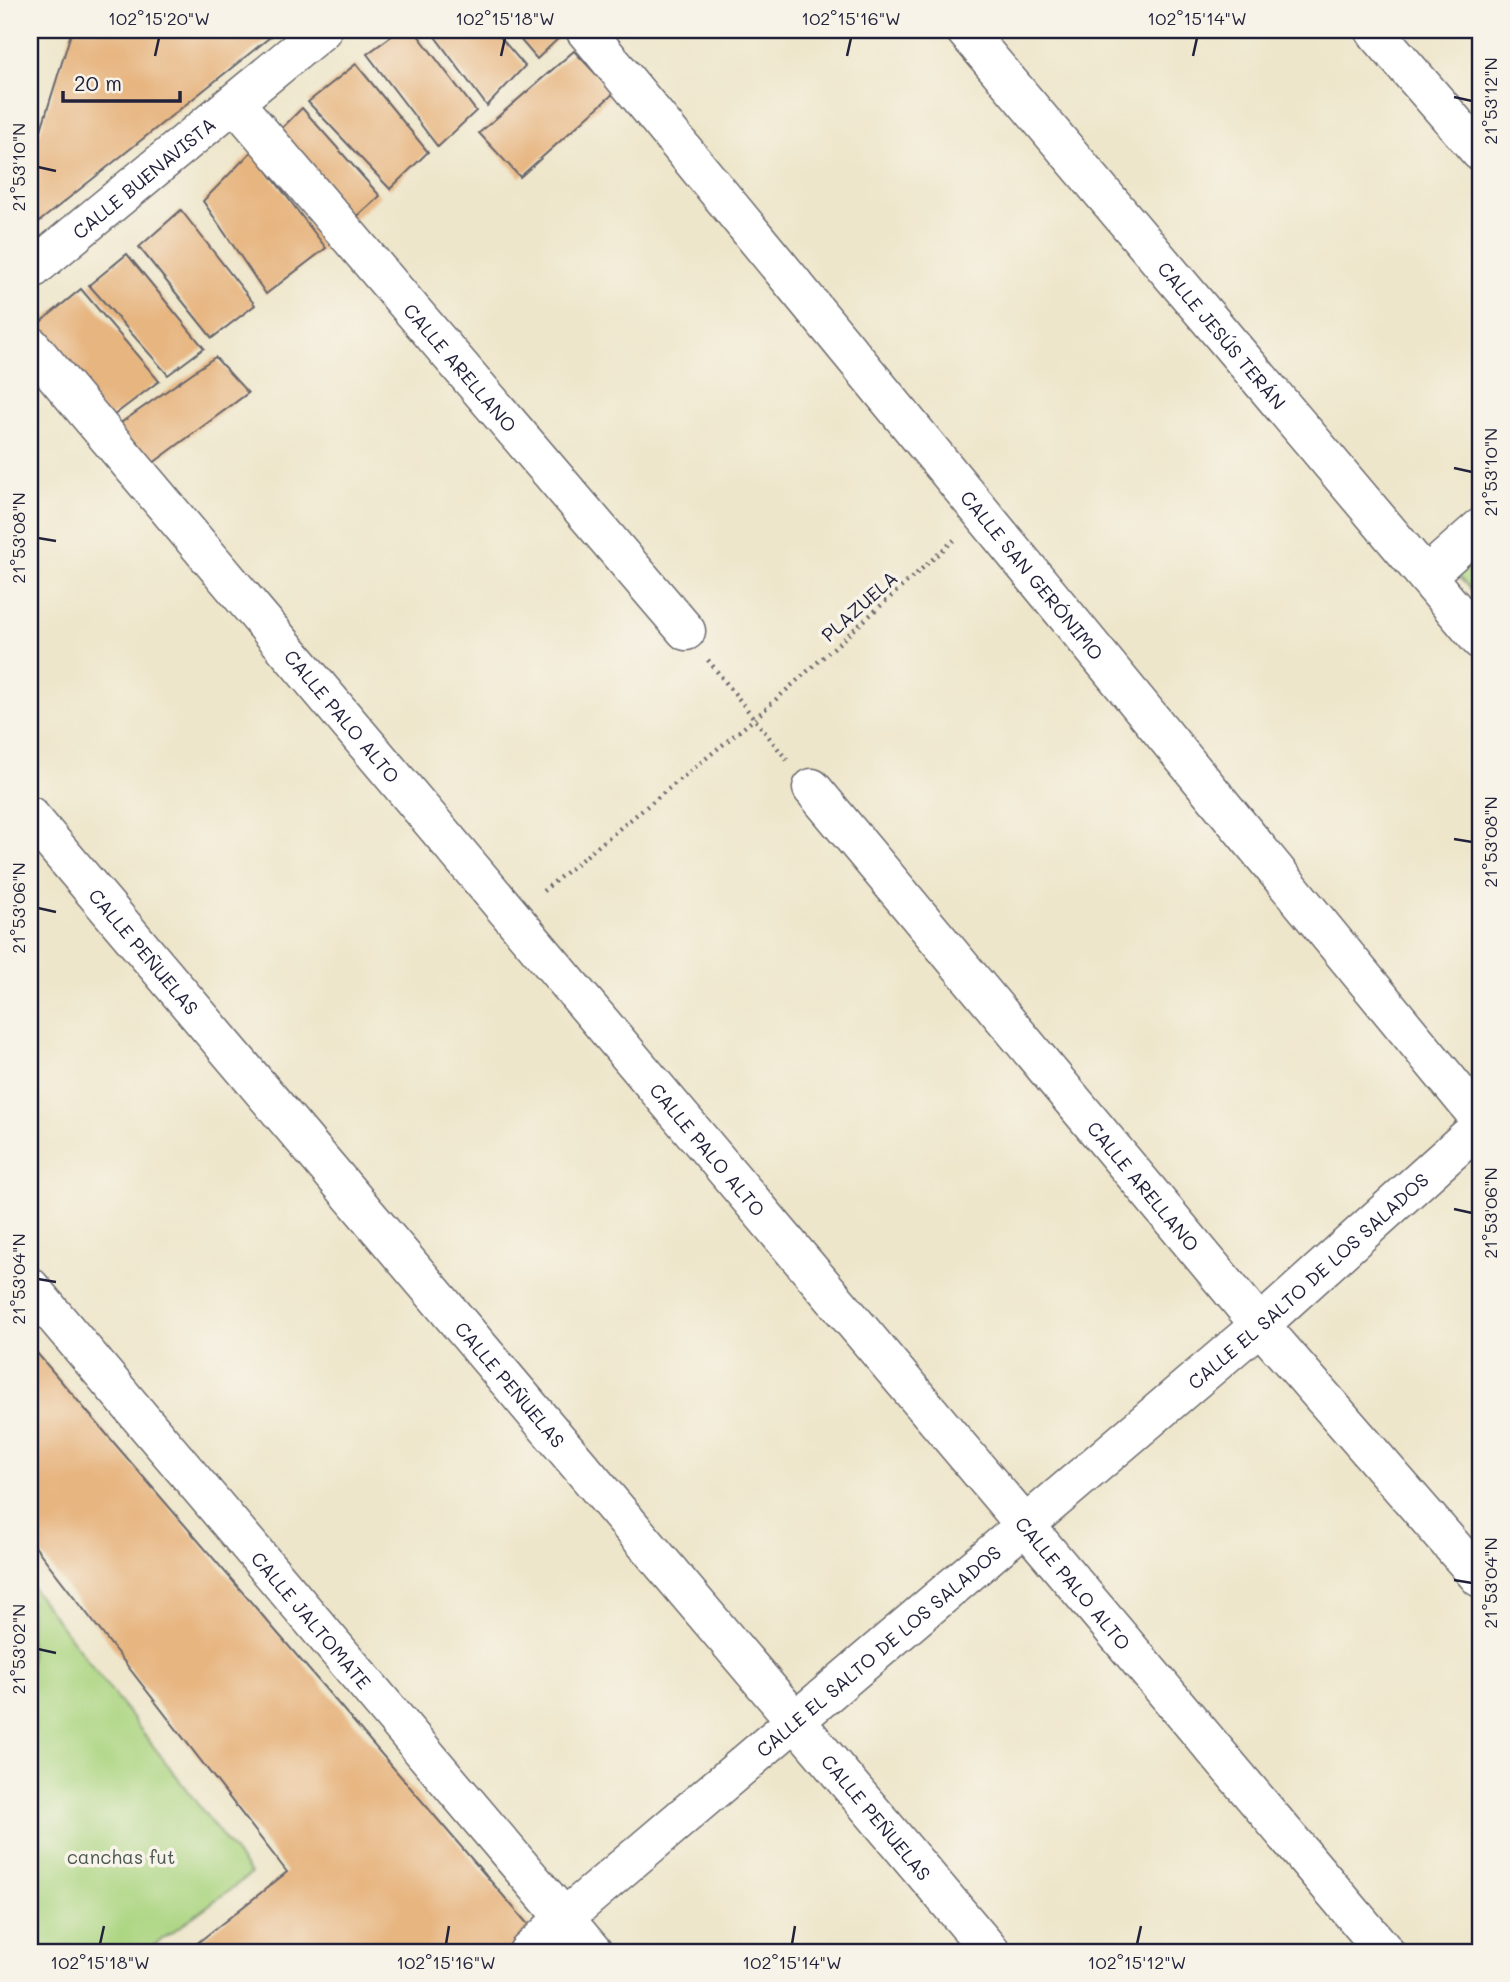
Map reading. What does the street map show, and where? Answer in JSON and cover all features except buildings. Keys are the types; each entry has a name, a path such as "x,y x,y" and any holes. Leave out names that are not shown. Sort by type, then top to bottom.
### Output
{"street":[{"name":"CALLE BUENAVISTA","path":"30,271 236,104 322,30"},
{"name":"CALLE SAN GERÓNIMO","path":"585,30 984,512 1480,1119"},
{"name":"CALLE JESÚS TERÁN","path":"965,30 1480,640"},
{"path":"1374,30 1480,152"},
{"name":"CALLE ARELLANO","path":"236,104 687,631"},
{"name":"CALLE PALO ALTO","path":"30,345 1385,1952"},
{"path":"1426,576 1480,528"},
{"name":"CALLE ARELLANO","path":"812,788 1260,1325 1480,1578"},
{"name":"CALLE PEÑUELAS","path":"30,816 991,1952"},
{"name":"CALLE EL SALTO DE LOS SALADOS","path":"528,1952 564,1917 794,1719 1260,1325 1480,1126"},
{"name":"CALLE JALTOMATE","path":"30,1287 593,1952"}],"path":[{"name":"PLAZUELA","path":"513,916 753,720 984,512"},
{"path":"687,631 753,720 812,788"}],"green space":[{"path":"1480,555 1480,600 1457,575"},
{"name":"canchas fut","path":"30,1585 251,1874 145,1952 30,1952"}]}
